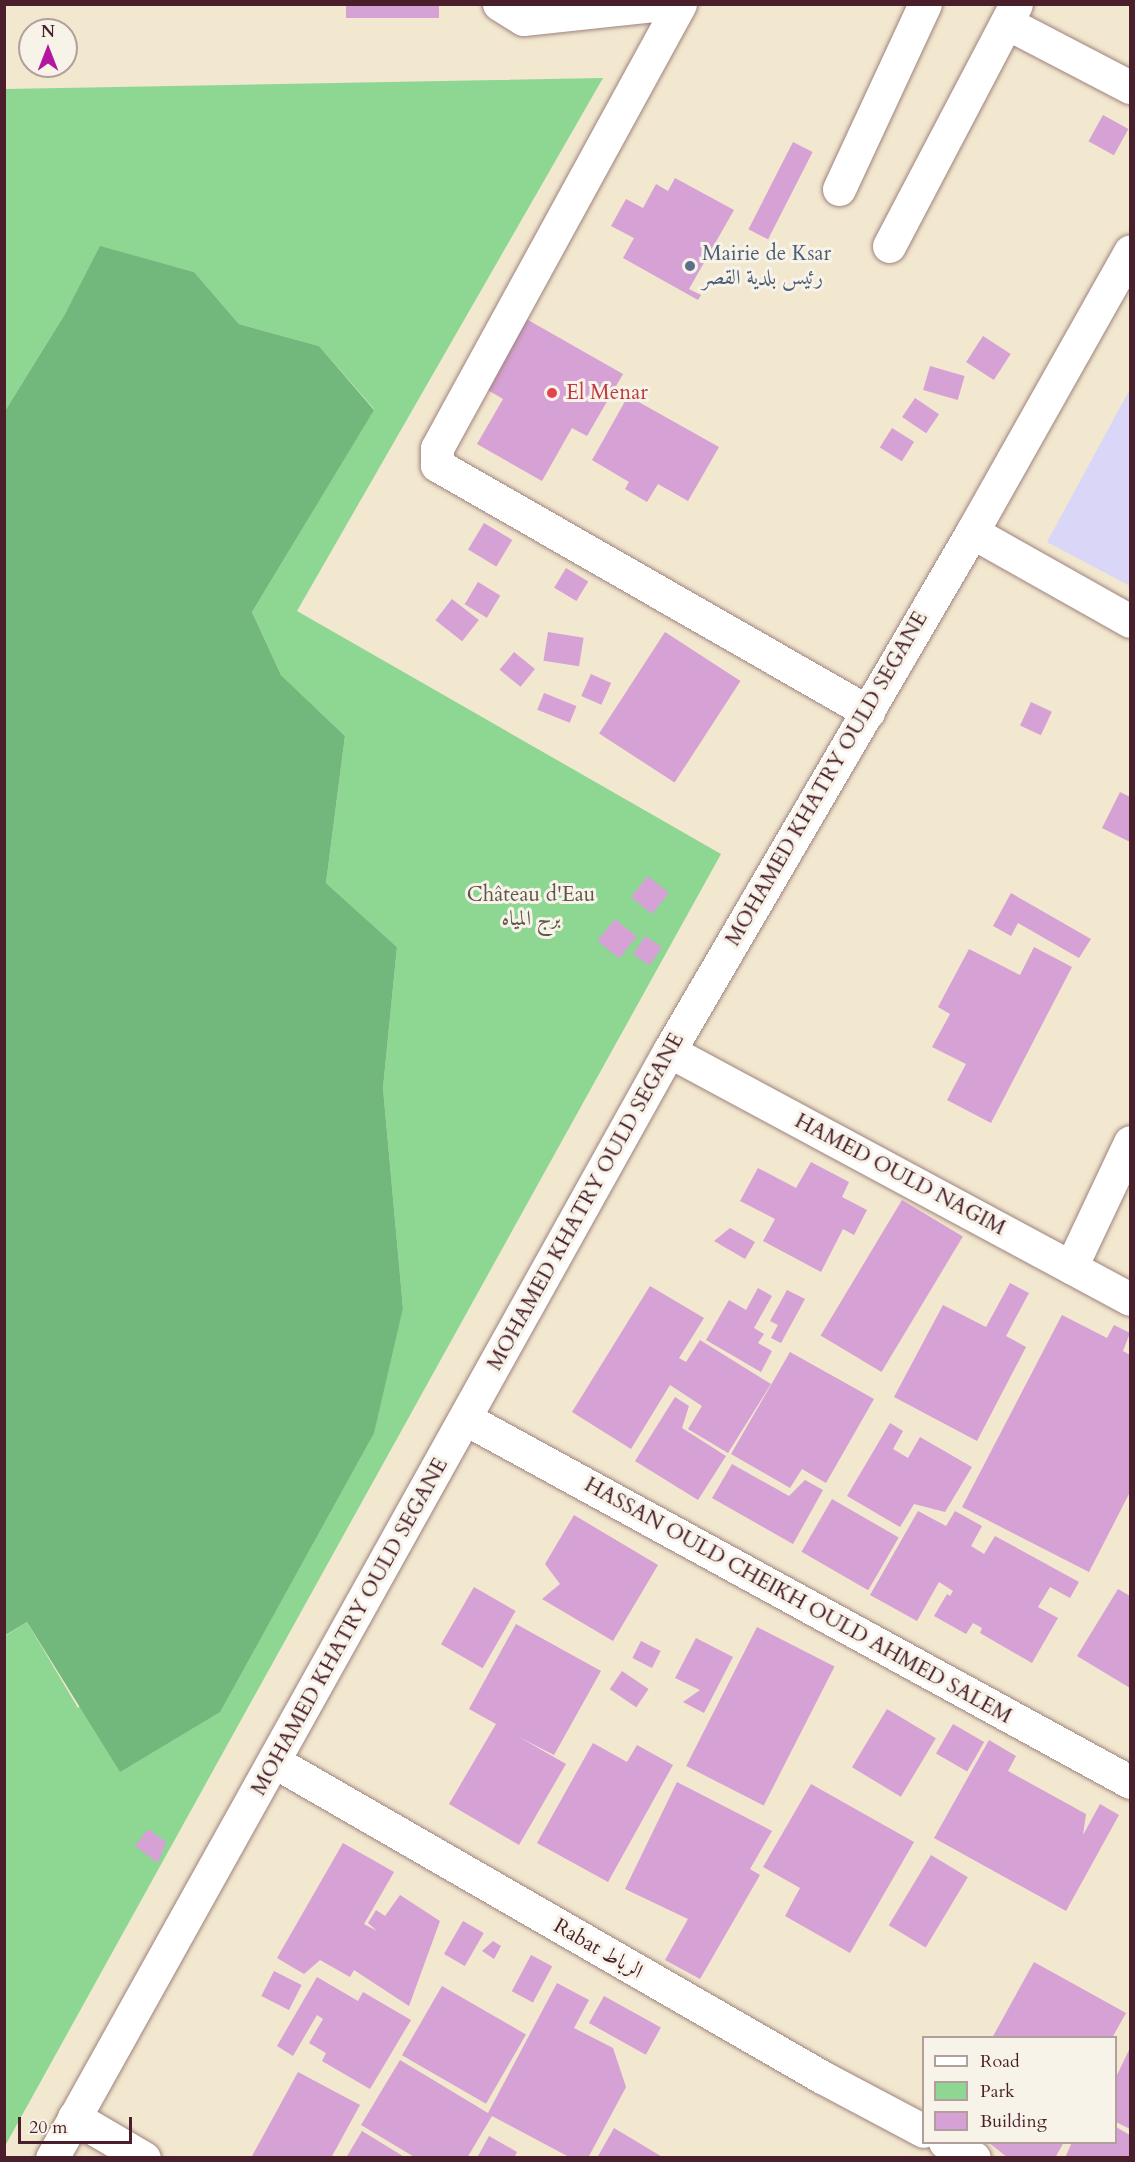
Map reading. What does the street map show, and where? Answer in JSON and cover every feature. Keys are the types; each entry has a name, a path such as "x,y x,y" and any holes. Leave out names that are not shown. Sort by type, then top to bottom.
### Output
{"street":[{"path":"499,4 523,19 663,4"},
{"path":"680,4 437,448 437,465 868,712"},
{"path":"839,189 925,4"},
{"path":"889,246 1011,14 1131,87"},
{"name":"MOHAMED KHATRY OULD SEGANE","path":"52,2157 275,1762 669,1051 868,712 1131,252"},
{"path":"972,532 1131,621"},
{"name":"HAMED OULD NAGIM","path":"669,1051 1131,1299"},
{"path":"1071,1267 1131,1142"},
{"name":"HASSAN OULD CHEIKH OULD AHMED SALEM","path":"466,1419 1131,1782"},
{"name":"Rabat الرباط","path":"275,1762 822,2077 922,2130"},
{"path":"74,2117 144,2157"},
{"path":"949,2144 974,2157"}],"shaded area":[{"path":"1130,389 1130,586 1047,542"}],"green space":[{"name":"Château d'Eau برج المياه","path":"603,78 297,611 721,854 5,2146 5,1636 27,1622 78,1708 403,1308 383,1088 397,947 326,883 345,736 281,675 252,612 374,409 319,346 239,324 194,272 101,247 65,314 5,411 5,89"},
{"path":"100,246 194,272 239,324 319,346 374,410 252,612 281,675 345,736 326,883 397,947 383,1088 403,1308 374,1433 220,1712 120,1772 27,1622 4,1636 5,411 65,314"}],"building":[{"path":"346,4 439,4 439,18 346,18"},
{"path":"1103,115 1128,129 1114,155 1088,141"},
{"path":"793,142 813,152 768,239 749,229"},
{"path":"675,178 734,210 689,289 701,295 698,300 623,258 634,238 611,226 626,199 643,208 656,184 668,191"},
{"name":"El Menar","path":"521,316 623,374 587,436 572,428 542,481 477,444 503,399 481,386"},
{"path":"983,336 1011,354 994,380 966,362"},
{"path":"930,366 965,376 958,400 923,390"},
{"path":"628,396 719,447 688,501 658,484 647,502 625,489 629,482 592,460"},
{"path":"915,398 939,414 926,433 902,417"},
{"path":"892,428 914,442 902,461 880,448"},
{"path":"484,523 512,540 496,567 468,550"},
{"path":"566,568 588,581 576,601 554,588"},
{"path":"478,582 500,595 487,618 465,604"},
{"path":"452,599 479,620 462,641 435,620"},
{"path":"548,632 584,638 579,666 543,661"},
{"path":"665,632 740,681 675,782 599,733"},
{"path":"514,652 535,669 521,687 500,670"},
{"path":"591,674 611,683 601,705 581,696"},
{"path":"544,693 576,706 570,723 537,710"},
{"path":"1031,702 1052,712 1041,735 1020,726"},
{"path":"1120,792 1130,797 1130,842 1102,828"},
{"path":"648,876 669,893 652,914 631,897"},
{"path":"1011,893 1091,939 1079,958 1018,923 1011,936 993,926"},
{"path":"615,919 637,937 619,958 597,941"},
{"path":"645,936 662,947 650,965 633,954"},
{"path":"1034,947 1072,967 991,1123 947,1100 966,1064 932,1047 950,1014 938,1007 969,949 1020,975"},
{"path":"811,1162 849,1182 842,1197 867,1210 854,1235 843,1229 821,1272 763,1241 775,1219 740,1201 758,1168 796,1188"},
{"path":"902,1200 963,1237 881,1372 821,1335"},
{"path":"730,1228 755,1242 745,1259 714,1241"},
{"path":"1010,1283 1029,1293 1006,1336 1026,1347 977,1441 894,1397 943,1305 986,1327"},
{"path":"650,1286 704,1318 679,1358 686,1362 700,1340 771,1384 728,1453 688,1429 702,1406 670,1385 631,1449 572,1412"},
{"path":"758,1288 772,1296 754,1328 764,1334 758,1343 772,1351 761,1372 706,1340 729,1300 746,1310"},
{"path":"787,1290 805,1299 781,1343 771,1338 778,1325 770,1321"},
{"path":"1062,1315 1107,1338 1114,1325 1130,1333 1123,1351 1130,1355 1130,1492 1089,1572 962,1507"},
{"path":"790,1352 874,1399 826,1483 802,1469 790,1488 731,1454"},
{"path":"675,1397 689,1406 682,1428 726,1456 698,1500 635,1461"},
{"path":"890,1423 903,1431 893,1449 908,1458 920,1437 972,1467 945,1512 914,1504 900,1527 847,1496"},
{"path":"732,1464 789,1496 805,1480 823,1490 793,1544 712,1498"},
{"path":"832,1499 899,1538 868,1590 802,1552"},
{"path":"918,1511 946,1526 955,1511 982,1526 971,1546 984,1554 995,1536 1079,1582 1070,1598 1050,1587 1038,1607 1058,1618 1032,1663 980,1633 982,1628 973,1623 966,1634 934,1616 947,1594 950,1596 953,1591 939,1582 917,1621 870,1595"},
{"path":"574,1515 658,1565 613,1641 542,1599 560,1584 545,1564"},
{"path":"474,1587 516,1611 483,1668 441,1644"},
{"path":"1118,1589 1130,1596 1130,1688 1077,1656"},
{"path":"516,1624 601,1671 554,1755 519,1737 566,1764 519,1845 449,1804 496,1724 469,1709"},
{"path":"757,1627 835,1666 764,1805 686,1766"},
{"path":"696,1638 733,1657 704,1713 683,1702 700,1690 675,1678"},
{"path":"641,1641 661,1651 652,1668 632,1658"},
{"path":"622,1671 649,1689 636,1707 610,1689"},
{"path":"887,1709 936,1738 901,1797 852,1767"},
{"path":"953,1724 984,1742 967,1771 936,1753"},
{"path":"989,1740 1016,1756 1008,1771 1086,1814 1083,1835 1100,1804 1119,1815 1066,1911 934,1838"},
{"path":"593,1743 627,1762 637,1745 673,1765 608,1882 537,1843"},
{"path":"677,1782 772,1831 750,1869 760,1875 700,1979 665,1960 688,1919 625,1889"},
{"path":"811,1784 914,1842 850,1953 785,1916 800,1888 763,1867"},
{"path":"148,1829 166,1842 158,1863 135,1846"},
{"path":"343,1843 394,1872 364,1924 377,1931 368,1923 376,1910 385,1916 400,1895 440,1921 409,2006 354,1970 350,1977 320,1960 304,1974 277,1958"},
{"path":"931,1855 968,1877 926,1947 889,1925"},
{"path":"463,1921 484,1933 465,1966 444,1954"},
{"path":"493,1941 501,1946 494,1959 482,1951"},
{"path":"531,1955 552,1966 533,2002 512,1991"},
{"path":"1034,1962 1126,2013 1113,2036 993,2036"},
{"path":"274,1971 302,1985 289,2010 261,1996"},
{"path":"317,1977 358,2001 363,1992 411,2020 370,2089 322,2061 326,2053 309,2043 323,2019 317,2015 293,2056 277,2046"},
{"path":"557,1983 589,2000 574,2028 613,2048 626,2087 588,2158 571,2158 492,2116 467,2158 416,2158 361,2125 400,2060 488,2113"},
{"path":"442,1986 526,2034 486,2104 402,2055"},
{"path":"604,1996 661,2028 646,2055 589,2023"},
{"path":"1130,2048 1130,2129 1117,2122 1117,2075"},
{"path":"298,2072 360,2105 331,2158 251,2158"},
{"path":"614,2128 664,2158 597,2158"},
{"path":"1117,2128 1130,2135 1130,2158 1065,2158 1071,2144 1117,2144"},
{"path":"362,2131 406,2158 346,2158"},
{"path":"489,2136 517,2152 514,2158 477,2158"},
{"path":"990,2144 1063,2144 1055,2158 1008,2158"}],"place":[{"name":"Mairie de Ksar رئيس بلدية القصر","path":"690,266"},
{"name":"El Menar","path":"552,393"}]}
